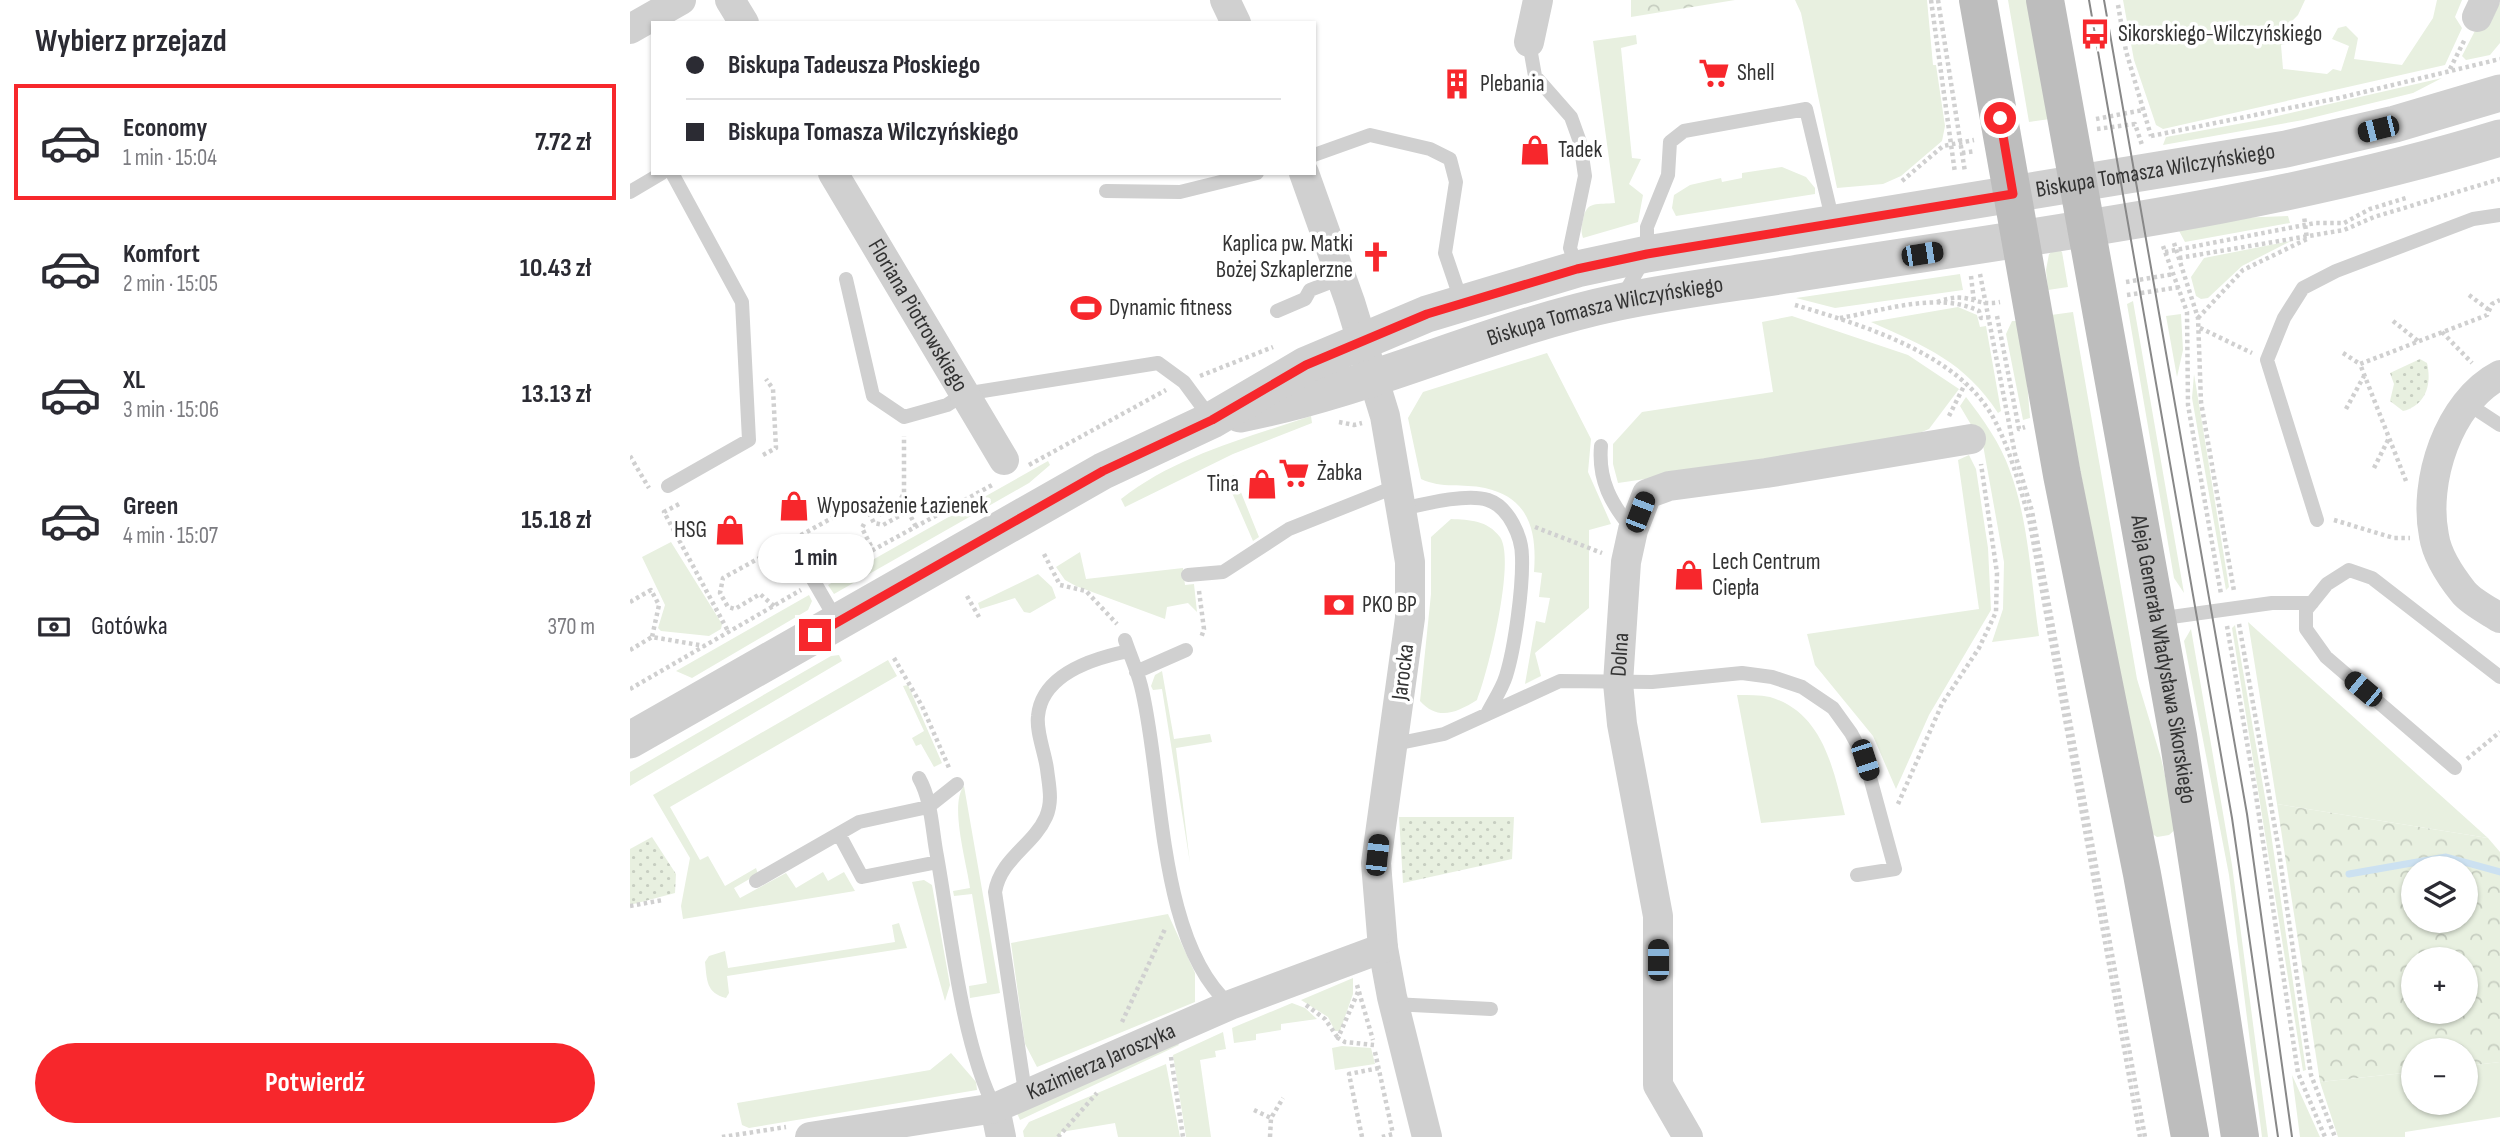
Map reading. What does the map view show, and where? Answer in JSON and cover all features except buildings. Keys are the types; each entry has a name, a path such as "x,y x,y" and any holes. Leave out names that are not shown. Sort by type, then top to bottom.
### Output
{"main road":[{"path":"1978,0 2062,475 2142,874 2190,1137"},
{"name":"Aleja Generała Władysława Sikorskiego","path":"2045,0 2200,863 2240,1137"},
{"path":"2142,874 2200,863"}],"street":[{"path":"630,29 681,0"},
{"path":"730,0 743,21"},
{"path":"1225,0 1235,21"},
{"path":"1529,42 1538,0"},
{"name":"Biskupa Tomasza Wilczyńskiego","path":"630,740 1103,471 1212,420 1306,365 1362,340 1462,303 1577,269 1647,254 2286,149 2383,127 2500,93"},
{"name":"Biskupa Tomasza Wilczyńskiego","path":"1212,420 1302,402 1547,320 1620,302 2087,228 2375,174 2500,138"},
{"name":"Floriana Piotrowskiego","path":"834,175 1008,470"},
{"name":"Jarocka","path":"1305,175 1362,340 1385,416 1410,562 1410,618 1395,744 1381,809 1376,863 1382,948 1393,1004 1427,1137"},
{"path":"2496,378 2453,421 2438,459 2431,500 2434,538 2447,567 2466,596 2500,618"},
{"name":"Dolna","path":"1688,1137 1658,1085 1658,916 1622,724 1618,682 1626,562 1633,530 1647,494 1669,485 1766,473 1985,435"},
{"name":"Kazimierza Jaroszyka","path":"810,1137 995,1108 1025,1092 1230,1005 1382,948"},
{"path":"995,1108 1001,1137"}],"lane":[{"path":"1529,42 1535,76 1571,117 1580,142 1585,176 1570,248 1577,269"},
{"path":"1620,302 1647,254 1647,227 1668,175 1670,142 1684,131 1806,109 1833,222"},
{"path":"1316,154 1370,135 1430,149 1450,159 1456,182 1445,253 1462,303"},
{"path":"630,192 660,175"},
{"path":"668,486 748,440 742,302 673,175"},
{"path":"1106,191 1180,192 1248,175"},
{"path":"2316,518 2267,360 2284,318 2303,288 2336,271 2473,219 2500,215"},
{"path":"1276,311 1305,299 1310,290 1341,278"},
{"path":"846,279 873,396 904,417 947,405 964,394 1158,363 1184,382 1212,420"},
{"path":"2468,404 2500,425"},
{"path":"1601,446 1599,468 1605,486 1614,508 1633,530"},
{"path":"1188,575 1223,572 1289,529 1400,498 1438,502 1488,499 1508,517 1522,556 1506,677 1487,714"},
{"path":"801,559 838,622"},
{"path":"2455,768 2326,657 2306,629 2306,610 2327,584 2349,570 2372,578 2500,677"},
{"path":"2157,619 2230,609 2312,603"},
{"path":"1025,1092 997,904 998,877 1009,859 1045,819 1051,798 1037,718 1043,696 1079,666 1127,645 1141,687 1177,907 1209,982 1230,1005"},
{"path":"1136,672 1186,650"},
{"path":"1395,744 1444,734 1560,681 1618,682 1742,673 1772,677 1801,687 1833,708 1851,733 1865,760 1887,831 1895,869 1857,875"},
{"path":"919,778 928,794 937,862 976,1059 995,1108"},
{"path":"756,881 859,822 928,807 957,783"},
{"path":"839,834 862,877 937,862"},
{"path":"1393,1004 1491,1009"}],"path":[{"path":"1931,0 1956,177"},
{"path":"1938,0 1964,167"},
{"path":"2118,5 2127,56 2154,147"},
{"path":"2450,70 2481,9"},
{"path":"2151,136 2339,98 2500,59"},
{"path":"2085,121 2143,110"},
{"path":"2092,130 2135,124 2143,149"},
{"path":"1897,186 1943,146 1975,140"},
{"path":"1962,153 1973,151"},
{"path":"2179,258 2306,234 2335,232 2500,179"},
{"path":"2352,205 2360,223"},
{"path":"2198,318 2243,270 2307,239 2304,215 2316,212"},
{"path":"2172,237 2198,318 2201,402 2298,1073 2325,1137"},
{"path":"2165,251 2188,320 2188,405 2278,845 2311,1075 2335,1137"},
{"path":"1970,271 1975,309"},
{"path":"1980,273 2010,430 2032,511 2143,1137"},
{"path":"2124,282 2174,274"},
{"path":"2126,295 2188,285"},
{"path":"2469,295 2489,310"},
{"path":"1839,318 1937,302 1955,296 1986,303 2004,302"},
{"path":"2360,364 2487,315 2493,304 2500,300"},
{"path":"1937,302 1962,304 1975,309 1982,318 2009,314"},
{"path":"1787,303 1839,318 1917,348 1965,384 1994,419 1985,435 1980,463 1997,573 1996,612 1979,648 1942,704 1887,831"},
{"path":"2393,321 2418,341"},
{"path":"2199,327 2267,360"},
{"path":"2442,332 2496,378"},
{"path":"630,689 916,527 1008,470 1184,382 1283,342"},
{"path":"2343,353 2360,364 2407,482"},
{"path":"2346,408 2364,375"},
{"path":"879,515 899,502 904,493 904,417"},
{"path":"1339,422 1354,425 1364,422"},
{"path":"1985,435 2019,429"},
{"path":"1985,435 2012,462 2029,518 2143,1137"},
{"path":"2374,468 2389,437"},
{"path":"868,511 874,523 883,525 908,511 916,527"},
{"path":"1508,517 1626,562"},
{"path":"2316,518 2394,538 2434,538"},
{"path":"864,524 862,528 873,550"},
{"path":"1044,554 1060,585 1086,591 1108,612 1127,645"},
{"path":"697,573 729,633"},
{"path":"1198,589 1204,629"},
{"path":"630,602 651,590 659,605 652,637"},
{"path":"725,602 735,609 760,594 774,606"},
{"path":"967,596 979,617"},
{"path":"630,649 652,637 706,646"},
{"path":"894,658 922,706 957,783"},
{"path":"2455,768 2500,732"},
{"path":"630,906 663,900"},
{"path":"1112,1055 1129,1003 1177,907"},
{"path":"1354,973 1374,1045 1393,1134 1382,1137"},
{"path":"1338,1038 1358,991"},
{"path":"1297,1002 1325,1019 1338,1038 1345,1042 1374,1045"},
{"path":"1170,1053 1183,1137"},
{"path":"1362,1137 1349,1074 1379,1068"},
{"path":"1058,1137 1104,1085"},
{"path":"1270,1137 1270,1118 1283,1098"},
{"path":"1254,1110 1270,1118"}],"green space":[{"path":"1631,0 1735,0 1631,17"},
{"path":"1795,0 1927,0 1933,65 1936,65 1945,126 1942,141 1901,176 1883,184 1837,188 1801,13"},
{"path":"2008,0 2028,0 2050,119 2029,122"},
{"path":"2123,0 2305,0 2298,15 2287,26 2301,41 2281,45 2283,69 2327,74 2333,69 2341,71 2349,46 2332,39 2338,28 2346,26 2358,38 2354,59 2402,65 2433,18 2437,0 2462,0 2455,17 2462,28 2445,65 2163,129 2156,125 2134,60"},
{"path":"2500,2 2500,43 2490,55 2466,60 2462,56 2480,21 2490,24"},
{"path":"1636,35 1637,44 1621,48 1632,158 1641,159 1629,184 1643,195 1638,222 1583,238 1582,225 1587,209 1594,205 1615,203 1593,41"},
{"path":"2442,78 2413,93 2303,120 2163,145 2166,137 2260,120"},
{"path":"1782,167 1806,177 1815,188 1815,194 1676,216 1672,208 1674,195 1690,185 1721,178 1722,182 1742,178 1742,173"},
{"path":"2288,216 2290,223 2185,242 2177,227 2211,219"},
{"path":"2291,241 2242,266 2208,298 2201,299 2196,296 2191,277 2204,258"},
{"path":"2057,248 2062,252 2068,287 2048,290 2046,270 2049,254"},
{"path":"1960,274 1963,290 1835,308 1796,298"},
{"path":"2133,301 2184,593 2174,578 2127,304"},
{"path":"1958,307 1977,315 1980,327 1986,326 2001,411 1998,413 1985,395 1958,368 1909,339 1871,322"},
{"path":"2073,312 2137,679 2161,758 2177,828 2169,835 2157,837 2148,831 2051,315"},
{"path":"2181,314 2183,350 2177,377 2166,316"},
{"path":"1792,316 1908,355 1959,389 1929,429 1898,442 1618,483 1613,464 1613,444 1642,412 1773,392 1762,322"},
{"path":"2012,321 2022,321 2030,418 2023,420 2006,334"},
{"path":"1547,353 1591,439 1588,472 1611,524 1589,530 1589,608 1535,653 1541,676 1525,684 1536,621 1545,623 1550,598 1539,597 1542,573 1534,572 1534,543 1528,519 1521,508 1500,493 1485,488 1437,484 1421,479 1408,418 1423,392"},
{"path":"2420,359 2427,363 2429,379 2426,393 2417,404 2403,411 2390,401 2394,384 2390,373"},
{"path":"2194,374 2229,587 2226,590 2192,398"},
{"path":"1966,397 1997,442 2016,491 2025,531 2039,636 1992,642 2003,609 2004,562 1983,445 1960,406"},
{"path":"1311,416 1312,423 1233,454 1125,507 1121,499 1142,484 1188,460"},
{"path":"1969,455 1976,469 1988,548 1991,610 1929,715 1896,789 1873,736 1815,665 1807,634 1979,609 1958,460"},
{"path":"1048,461 1050,465 1029,483 834,594 828,585"},
{"path":"1234,475 1259,537 1253,541 1226,479"},
{"path":"1451,519 1478,522 1495,531 1504,550 1505,568 1499,617 1477,700 1454,711 1440,713 1420,701 1431,594 1431,537"},
{"path":"671,542 722,624 721,629 709,636 661,631 658,628 665,605 642,557"},
{"path":"1080,552 1086,579 1183,568 1185,585 1194,584 1197,612 1188,603 1167,607 1165,619 1076,586 1065,580 1056,567"},
{"path":"1038,574 1052,587 1056,598 1030,613 1024,612 1015,598 980,609 978,603"},
{"path":"809,595 812,601 808,610 692,678 676,671"},
{"path":"2248,622 2488,838 2277,804"},
{"path":"2235,625 2269,820 2306,1070 2303,1071 2232,628"},
{"path":"2191,629 2232,865 2268,1137 2262,1137 2229,875 2184,641"},
{"path":"839,655 842,661 630,786 630,772 831,656"},
{"path":"888,660 897,676 670,807 700,860 708,856 725,886 756,868 758,874 734,888 740,898 786,873 796,888 823,872 828,881 844,872 855,891 683,919 681,906 690,858 653,795"},
{"path":"1162,671 1174,739 1210,734 1212,742 1176,748 1190,863 1162,689 1153,690 1151,686 1155,675"},
{"path":"908,685 942,763 934,767 921,744 916,746 912,738 924,731 903,686"},
{"path":"1737,695 1770,697 1788,705 1814,729 1830,761 1845,815 1761,823"},
{"path":"964,786 1000,993 970,998 969,986 987,983 972,894 954,896 953,891 970,888 960,835 958,806"},
{"path":"2277,804 2488,838 2500,852 2500,1062 2478,1065 2478,1038 2401,1038 2401,1073 2320,1082"},
{"path":"1399,817 1514,817 1512,859 1403,883"},
{"path":"652,837 676,874 675,893 630,905 630,849"},
{"path":"924,880 932,885 950,985 945,1001 912,882"},
{"path":"1168,914 1195,973 1195,1002 1037,1067 1025,1044 1011,943"},
{"path":"899,923 907,948 727,976 729,993 726,998 711,989 706,975 705,962 709,956 725,951 728,968 895,942 892,925"},
{"path":"1353,978 1353,994 1340,1031 1335,1031 1328,1017 1301,1000"},
{"path":"1292,1003 1305,1008 1317,1019 1281,1024 1281,1030 1256,1034 1256,1040 1234,1043 1232,1028"},
{"path":"1223,1032 1226,1049 1215,1051 1216,1057 1200,1060 1211,1137 1186,1137 1173,1055"},
{"path":"1176,1041 1179,1045 1020,1120 1017,1113"},
{"path":"1332,1048 1371,1048 1375,1064 1335,1070"},
{"path":"951,1053 976,1082 977,1090 749,1128 742,1125 737,1103 930,1070"},
{"path":"2500,1062 2500,1117 2405,1132 2405,1137 2338,1137 2320,1082 2401,1073 2401,1115 2478,1115 2478,1065"},
{"path":"1166,1064 1180,1137 1118,1137 1115,1123 1061,1132 1061,1137 1024,1137 1023,1131 1029,1122"},
{"path":"2292,1075 2320,1137 2300,1137"}],"waterway":[{"path":"2349,874 2446,857 2500,872"}],"tram line":[{"path":"2089,0 2232,818 2278,1137"},
{"path":"2104,0 2247,814 2292,1137"}],"place":[{"name":"Sikorskiego-Wilczyńskiego","path":"2095,34"},
{"name":"Shell","path":"1714,73"},
{"name":"Plebania","path":"1457,84"},
{"name":"Tadek","path":"1535,150"},
{"name":"Kaplica pw. Matki Bożej Szkaplerzne","path":"1376,257"},
{"name":"Dynamic fitness","path":"1086,308"},
{"name":"Żabka","path":"1294,473"},
{"name":"Tina","path":"1262,484"},
{"name":"Wyposażenie Łazienek","path":"794,506"},
{"name":"HSG","path":"730,530"},
{"name":"Lech Centrum Ciepła","path":"1689,575"},
{"name":"PKO BP","path":"1339,605"}],"route":[{"path":"815,635 1103,471 1212,420 1306,365 1427,314 1577,269 1647,254 2013,194 2000,118"}]}
